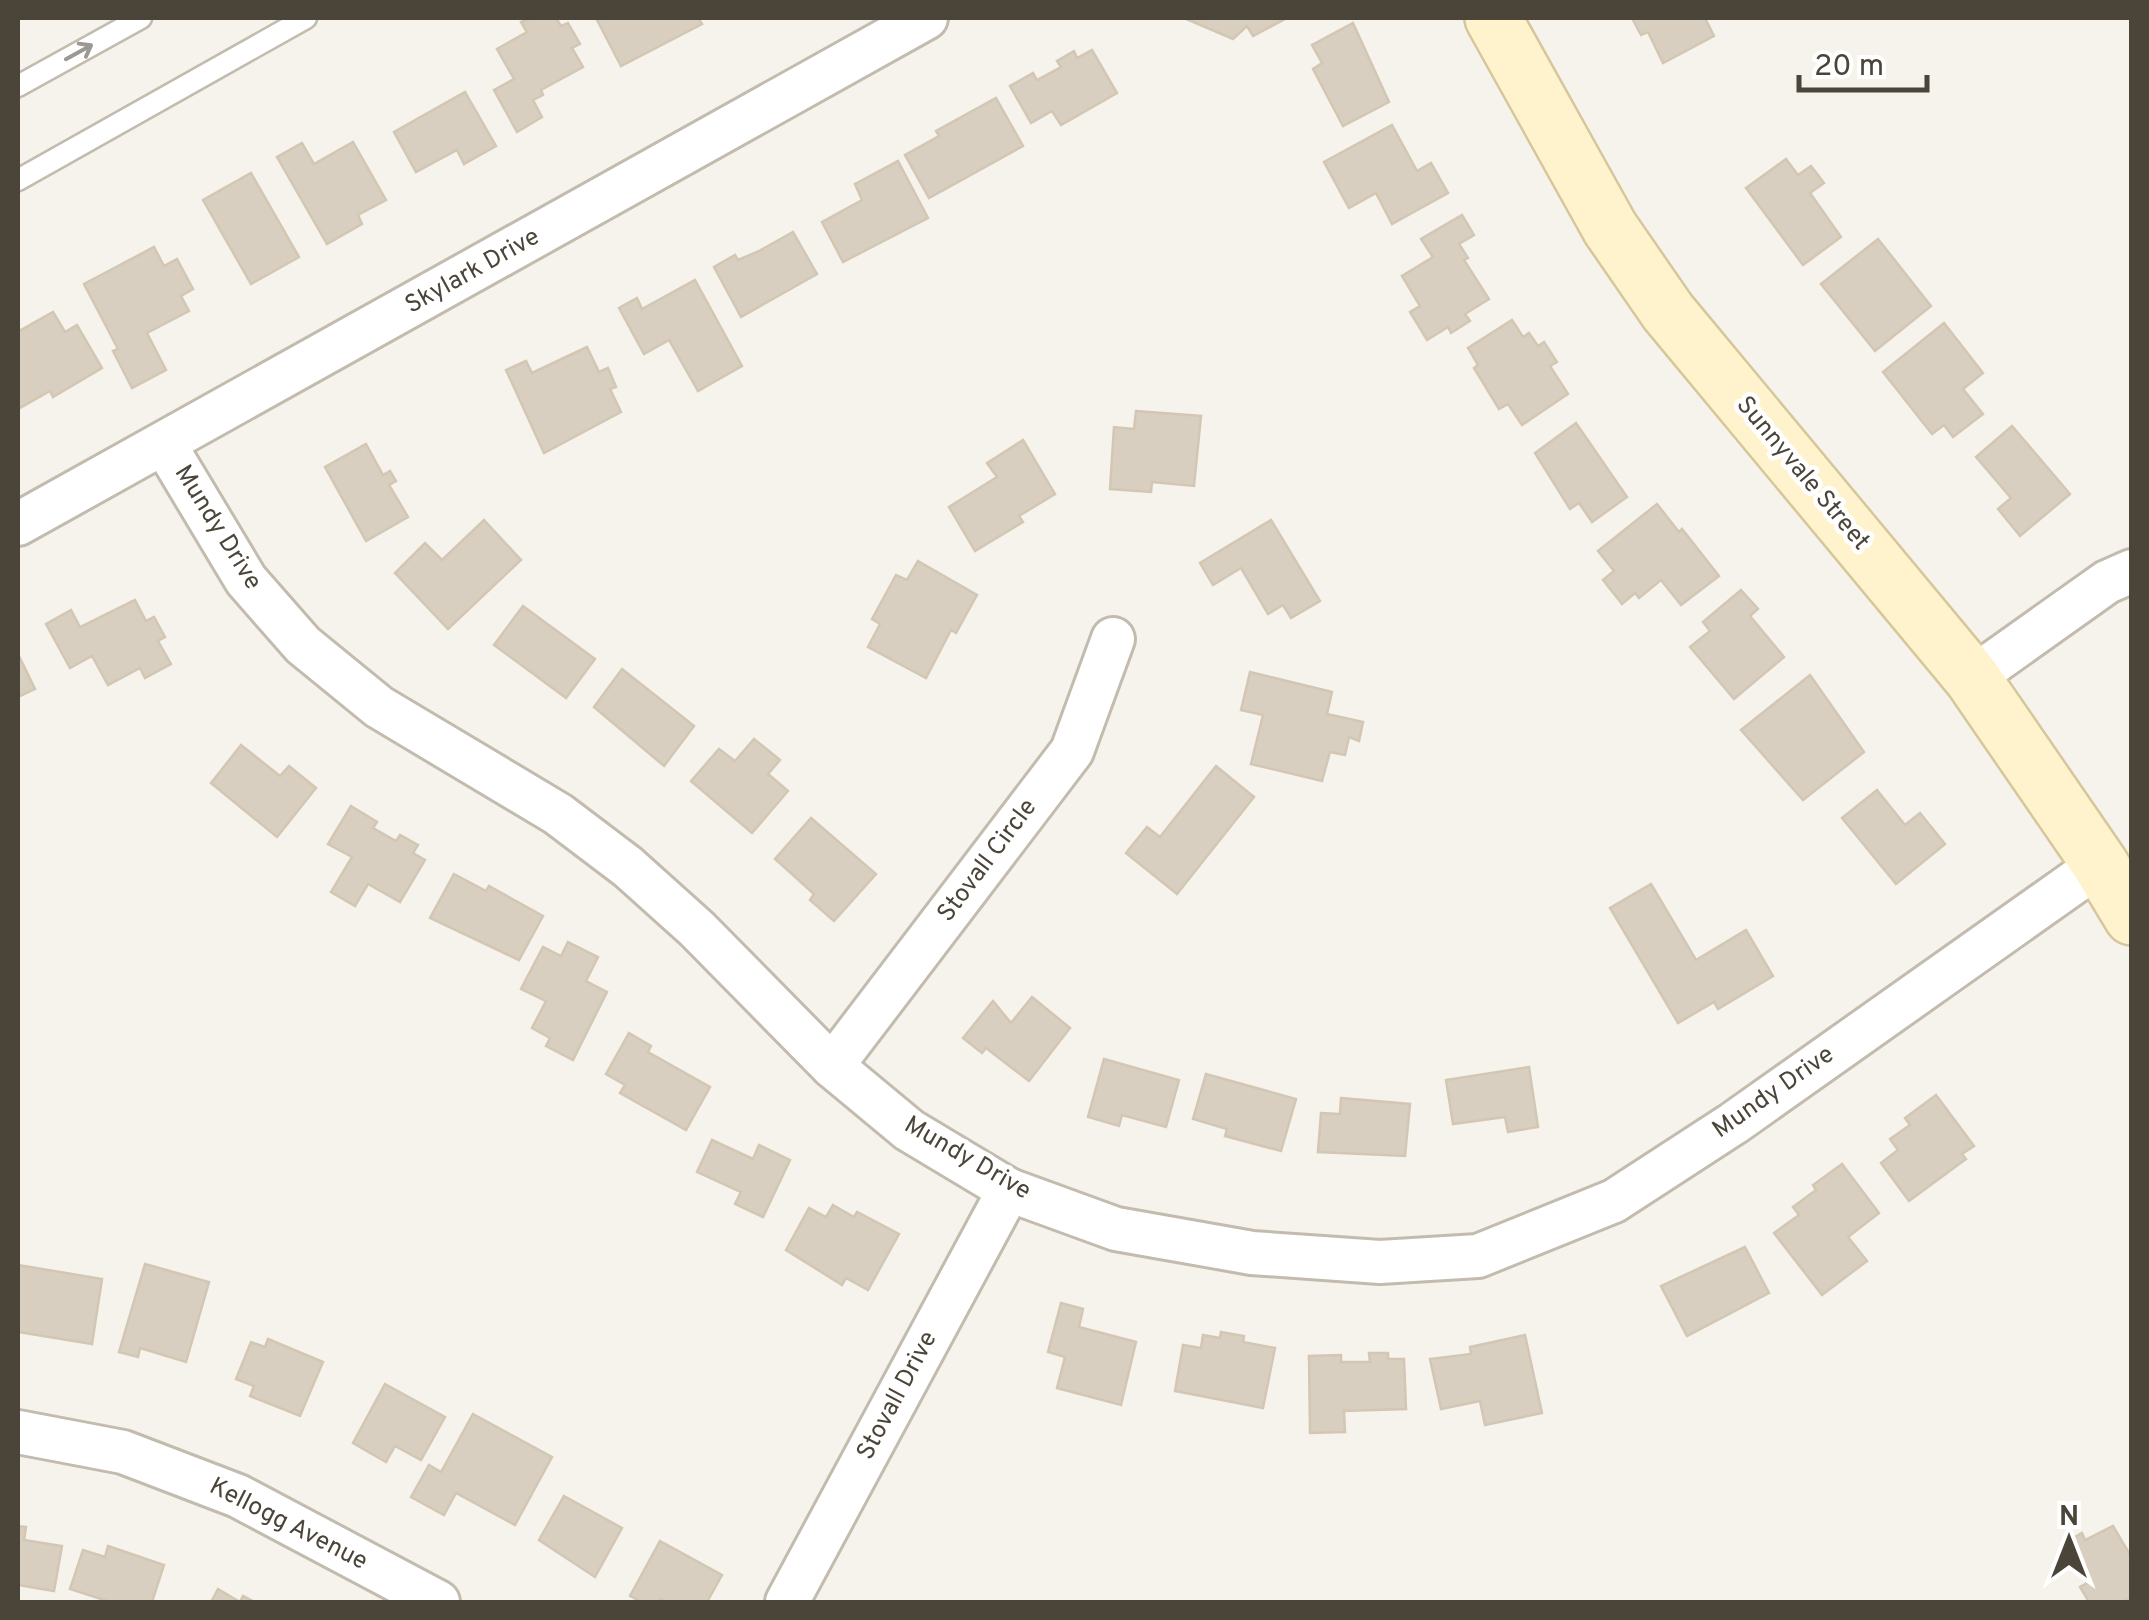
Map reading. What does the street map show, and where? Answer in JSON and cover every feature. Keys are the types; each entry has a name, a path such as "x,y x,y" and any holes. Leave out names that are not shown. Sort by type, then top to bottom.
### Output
{"street":[{"name":"Skylark Drive","path":"18,524 926,18"},
{"name":"Sunnyvale Street","path":"1493,18 1610,228 1668,312 1972,678 2132,917"},
{"name":"Mundy Drive","path":"165,445 246,580 303,645 379,708 558,814 628,866 697,929 832,1066 909,1130 1009,1190 1116,1230 1252,1253 1380,1262 1478,1256 1614,1201 1734,1123 2100,864"},
{"path":"1972,678 2107,582 2132,571"},
{"name":"Stovall Circle","path":"832,1066 1072,751 1113,639"},
{"name":"Stovall Drive","path":"787,1602 1009,1190"},
{"name":"Kellogg Avenue","path":"18,1432 124,1452 238,1496 438,1602"}],"lane":[{"path":"18,86 142,18"},
{"path":"18,180 306,18"}],"building":[{"path":"556,18 561,26 568,23 580,44 572,48 583,67 541,90 543,95 533,100 542,117 517,132 494,90 514,79 497,49 527,32 521,22"},
{"path":"596,18 698,18 702,24 621,66"},
{"path":"1184,18 1287,18 1253,36 1247,26 1233,39"},
{"path":"1632,18 1705,18 1714,36 1663,63 1648,32 1641,35"},
{"path":"1353,23 1389,102 1343,126 1313,69 1322,63 1312,45"},
{"path":"1092,50 1117,93 1061,125 1052,111 1031,123 1010,86 1033,73 1037,80 1061,67 1057,61 1074,51 1077,58"},
{"path":"465,92 496,146 464,164 457,150 416,172 394,132"},
{"path":"996,98 1023,146 929,198 905,155 939,136 936,131"},
{"path":"1392,125 1417,171 1431,163 1448,193 1392,224 1376,193 1349,208 1324,162"},
{"path":"353,142 386,200 358,215 362,224 327,244 277,157 302,143 314,164"},
{"path":"1786,159 1798,175 1811,166 1824,183 1810,193 1841,237 1803,265 1746,188"},
{"path":"898,161 928,218 843,262 822,222 862,200 855,184"},
{"path":"251,173 299,257 251,284 203,200"},
{"path":"1462,215 1474,235 1459,244 1468,258 1464,260 1489,299 1465,314 1470,321 1451,333 1448,327 1427,340 1410,312 1420,306 1402,276 1433,257 1421,239"},
{"path":"793,232 817,274 741,317 714,267 735,255 738,260 759,251"},
{"path":"1878,239 1931,306 1875,351 1821,284"},
{"path":"154,247 164,266 177,259 193,289 181,296 189,311 147,333 166,370 132,388 113,351 118,349 84,284"},
{"path":"695,280 742,366 698,391 669,340 644,354 619,308 637,298 642,309"},
{"path":"53,312 65,332 77,325 102,368 53,397 50,391 18,409 18,329"},
{"path":"1512,320 1523,337 1529,333 1538,346 1544,342 1557,362 1550,366 1568,394 1522,425 1508,404 1499,409 1474,368 1478,365 1468,348"},
{"path":"1944,323 1983,373 1963,389 1983,414 1953,437 1944,425 1932,434 1883,372"},
{"path":"587,347 599,372 608,368 616,387 610,389 621,412 544,453 506,370 526,361 532,373"},
{"path":"1136,411 1201,416 1194,486 1152,482 1151,492 1110,489 1114,427 1134,429"},
{"path":"1576,423 1627,497 1592,522 1579,503 1570,509 1535,453"},
{"path":"2012,426 2070,494 2020,536 1998,509 2011,498 1976,457"},
{"path":"1023,440 1055,494 1019,516 1023,522 975,551 949,507 997,477 987,463"},
{"path":"366,444 383,475 390,471 396,481 389,485 408,517 366,541 325,467"},
{"path":"1657,504 1719,576 1681,605 1661,580 1639,598 1635,593 1622,604 1603,580 1614,571 1598,551"},
{"path":"484,520 521,560 448,629 395,573 425,543 442,560"},
{"path":"1271,520 1320,601 1291,618 1283,605 1268,614 1241,568 1213,585 1200,563"},
{"path":"918,561 977,595 956,633 951,630 926,678 868,647 880,624 872,619 896,575 907,580"},
{"path":"1741,590 1758,609 1750,616 1784,657 1734,699 1690,647 1710,631 1703,622"},
{"path":"135,600 146,621 154,617 165,637 158,641 171,664 145,678 140,668 108,685 92,656 70,668 46,624 71,610 80,627"},
{"path":"523,606 595,659 566,698 494,645"},
{"path":"18,654 35,689 18,697"},
{"path":"622,669 694,726 664,766 594,707"},
{"path":"1250,672 1332,692 1327,714 1363,722 1359,741 1349,737 1345,755 1330,752 1322,781 1251,764 1263,715 1241,710"},
{"path":"1810,675 1864,752 1803,800 1741,730"},
{"path":"754,739 780,760 768,774 788,791 752,833 691,781 719,749 735,761"},
{"path":"241,745 280,776 289,766 316,788 277,837 211,783"},
{"path":"1216,766 1254,797 1177,894 1126,853 1147,827 1160,837"},
{"path":"1877,790 1905,825 1920,813 1945,844 1896,884 1842,818"},
{"path":"351,806 377,822 373,828 396,841 400,835 418,845 413,853 425,860 400,902 368,884 355,906 331,892 352,857 328,844"},
{"path":"811,818 876,874 834,921 810,900 814,894 775,859"},
{"path":"454,874 486,891 489,886 543,916 519,960 430,918"},
{"path":"1651,884 1696,960 1746,930 1773,976 1718,1009 1714,1002 1678,1023 1610,908"},
{"path":"568,942 598,957 586,981 607,992 573,1060 546,1046 550,1038 532,1028 546,1001 521,989 543,947 561,956"},
{"path":"1032,997 1070,1028 1029,1081 986,1048 982,1053 963,1038 993,1001 1011,1023"},
{"path":"629,1033 651,1046 648,1052 710,1087 686,1130 620,1093 625,1085 606,1074"},
{"path":"1104,1059 1179,1080 1166,1127 1122,1115 1119,1126 1088,1117"},
{"path":"1529,1067 1538,1127 1508,1132 1505,1117 1453,1124 1446,1080"},
{"path":"1206,1074 1296,1099 1281,1151 1225,1136 1227,1129 1193,1119"},
{"path":"1936,1095 1974,1146 1962,1154 1966,1159 1909,1201 1881,1163 1898,1150 1890,1139 1910,1125 1905,1118"},
{"path":"1341,1098 1410,1104 1405,1156 1318,1152 1321,1113 1340,1114"},
{"path":"712,1140 753,1159 759,1145 790,1160 763,1217 735,1204 741,1192 697,1172"},
{"path":"1842,1164 1879,1213 1848,1237 1867,1261 1822,1295 1774,1233 1799,1215 1793,1207 1816,1190 1813,1185"},
{"path":"833,1205 854,1217 857,1212 899,1234 868,1290 846,1278 842,1285 786,1250 809,1208 826,1217"},
{"path":"1745,1247 1769,1293 1687,1336 1661,1286"},
{"path":"145,1264 209,1282 186,1362 140,1348 138,1357 119,1352"},
{"path":"18,1265 102,1279 92,1344 18,1332"},
{"path":"1061,1303 1083,1309 1079,1327 1136,1342 1121,1405 1057,1388 1065,1357 1048,1352"},
{"path":"1221,1332 1244,1336 1243,1342 1275,1348 1263,1408 1175,1391 1183,1345 1201,1348 1203,1335 1220,1338"},
{"path":"1525,1335 1542,1413 1485,1425 1480,1401 1441,1409 1430,1359 1471,1354 1470,1347"},
{"path":"268,1339 323,1362 300,1416 250,1396 254,1386 236,1379 251,1342 265,1347"},
{"path":"1369,1353 1388,1353 1388,1359 1404,1359 1406,1409 1344,1411 1345,1432 1310,1433 1309,1356 1341,1355 1341,1362 1370,1362"},
{"path":"385,1384 445,1417 421,1460 395,1446 386,1462 353,1443"},
{"path":"473,1414 552,1457 515,1525 456,1493 444,1515 411,1497 429,1465 441,1472"},
{"path":"564,1496 622,1528 595,1577 539,1540"},
{"path":"18,1526 26,1527 24,1540 62,1546 54,1591 18,1585"},
{"path":"2113,1526 2132,1558 2132,1598 2123,1602 2089,1602 2080,1587 2087,1583 2064,1543 2082,1533 2085,1540"},
{"path":"660,1541 722,1575 707,1602 642,1602 630,1596"},
{"path":"108,1546 164,1565 152,1602 110,1602 70,1589 83,1550 105,1557"},
{"path":"218,1589 240,1602 211,1602"}]}
